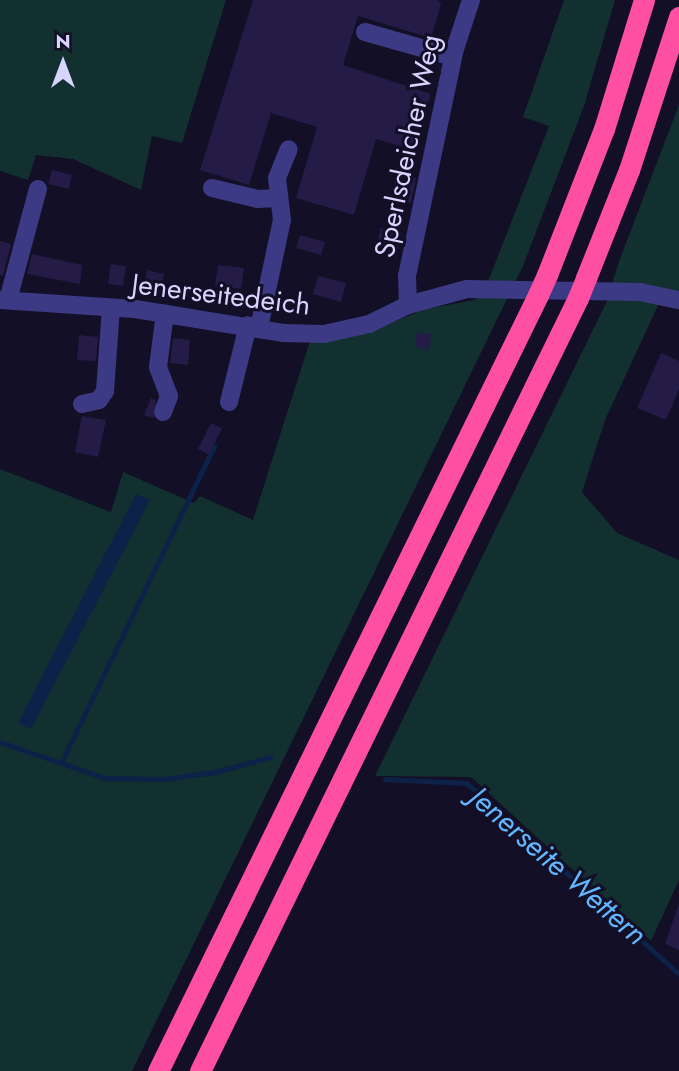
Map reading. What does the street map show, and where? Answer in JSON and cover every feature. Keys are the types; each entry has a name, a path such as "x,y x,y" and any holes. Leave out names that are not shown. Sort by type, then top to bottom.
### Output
{"highway":[{"path":"158,1071 538,295 604,129 644,0"},
{"path":"200,1071 578,298 629,170 679,17"}],"street":[{"name":"Sperlsdeicher Weg","path":"408,305 407,276 453,57 471,0"},
{"path":"365,32 453,57"},
{"path":"229,402 278,248 282,220 277,177 289,149"},
{"path":"212,188 258,199 278,198"},
{"path":"4,300 38,189"},
{"name":"Jenerseitedeich","path":"4,300 165,313 324,334 369,324 408,305 467,289 516,287 640,292 679,300"},
{"path":"82,404 99,400 105,391 111,308"},
{"path":"163,412 169,396 158,367 165,313"}],"green space":[{"path":"0,0 226,0 182,143 152,136 141,190 73,159 36,155 28,180 0,171"},
{"path":"564,0 615,0 584,106 523,266 132,1071 0,1071 0,469 111,512 123,472 194,503 200,496 253,520 310,341 367,333 425,309 475,300 487,284 549,126 523,117"},
{"path":"679,105 679,291 612,283 621,256"},
{"path":"608,299 660,301 605,420 582,492 617,533 679,560 679,880 651,941 471,777 375,776"}],"water":[{"path":"136,494 150,500 31,729 18,723"}],"building":[{"path":"253,0 438,0 441,4 431,38 358,16 343,65 431,94 414,150 376,139 354,215 296,198 317,127 271,113 249,185 200,170"},
{"path":"52,170 72,175 69,189 48,184"},
{"path":"412,177 416,178 411,203 405,202"},
{"path":"381,228 402,233 396,258 375,252"},
{"path":"300,235 325,242 321,255 296,248"},
{"path":"0,241 11,244 3,276 0,275"},
{"path":"32,254 82,265 80,284 27,274"},
{"path":"111,264 126,266 123,286 108,284"},
{"path":"218,265 244,268 241,289 215,286"},
{"path":"147,270 164,274 161,290 144,286"},
{"path":"318,276 346,283 341,302 313,294"},
{"path":"416,333 431,334 429,349 415,347"},
{"path":"79,335 98,337 96,361 77,360"},
{"path":"173,338 190,340 188,365 170,363"},
{"path":"661,353 679,361 679,389 666,420 637,408"},
{"path":"151,398 156,400 154,418 144,415"},
{"path":"82,416 106,420 98,457 75,452"},
{"path":"211,423 222,428 209,455 198,449"},
{"path":"679,904 679,950 665,944"}],"waterway":[{"path":"62,761 214,447"},
{"name":"Jenerseite Wettern","path":"0,742 105,778 165,779 215,772 270,757"},
{"name":"Jenerseite Wettern","path":"385,779 467,783 679,974"}]}
